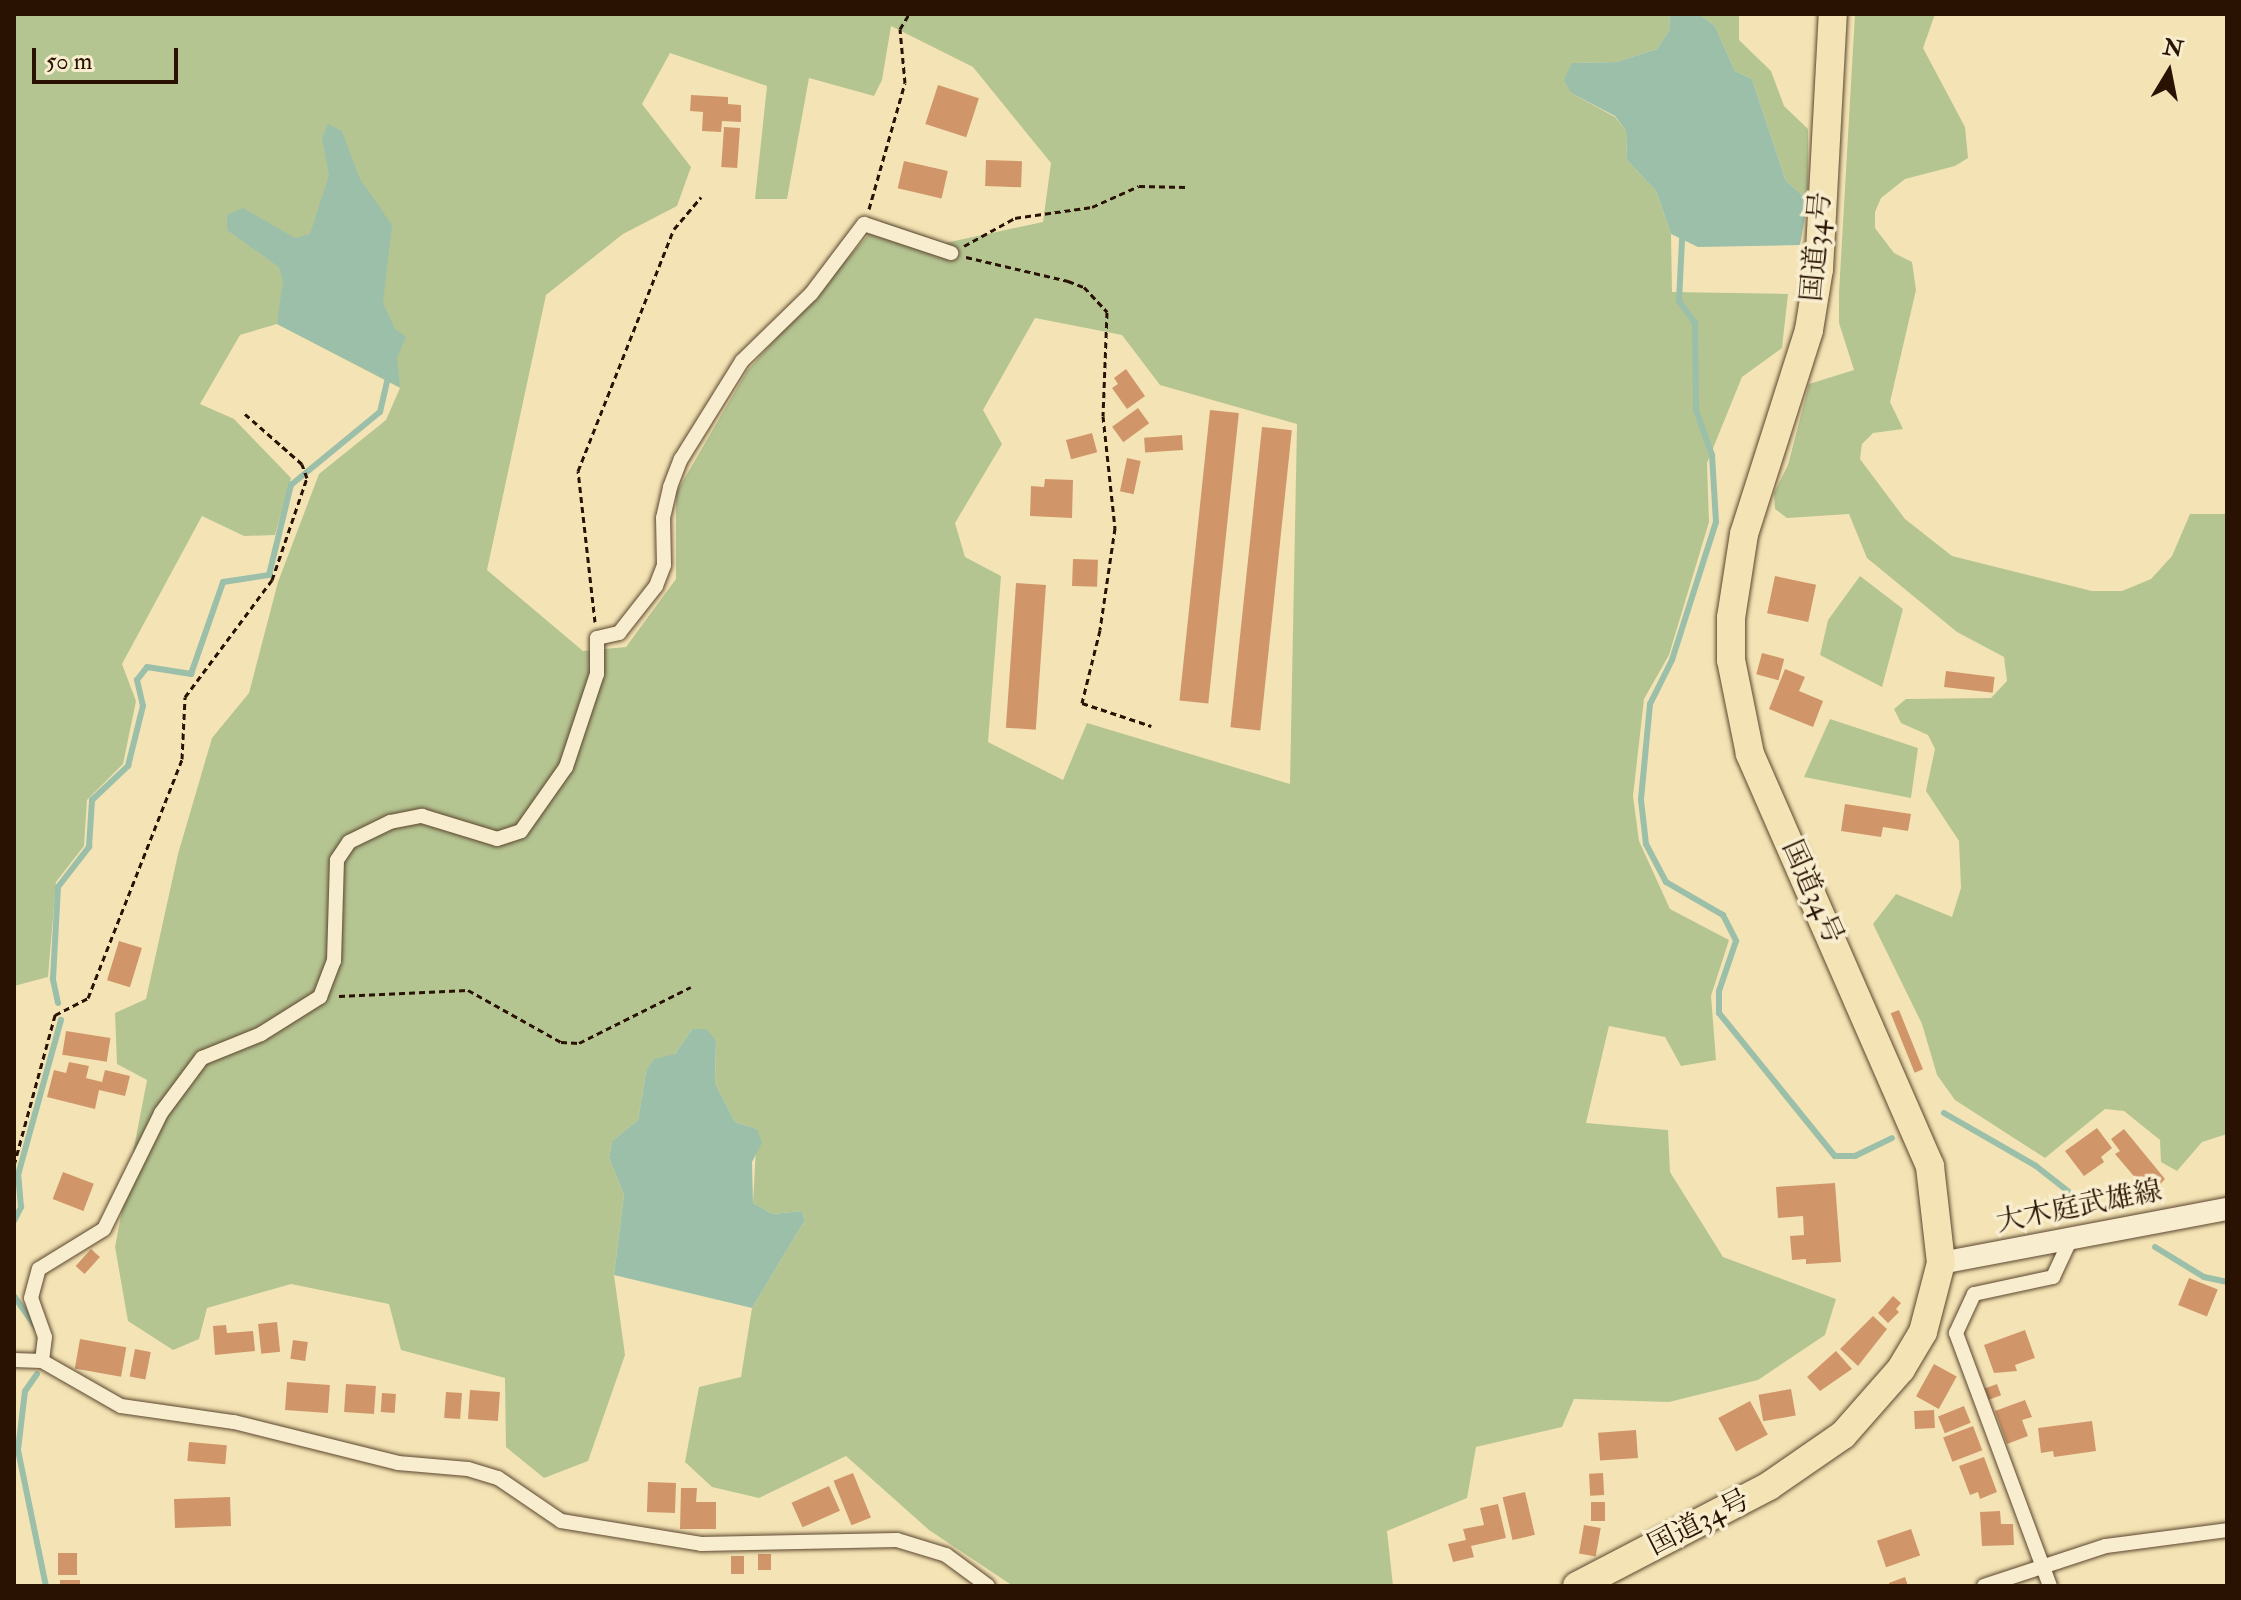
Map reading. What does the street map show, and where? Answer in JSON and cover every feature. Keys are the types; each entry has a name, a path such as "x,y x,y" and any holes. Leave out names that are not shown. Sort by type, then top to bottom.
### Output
{"highway":[{"name":"国道34号","path":"1577,1586 1769,1486 1843,1435 1879,1398 1923,1332 1941,1263 1937,1206 1926,1155 1750,754 1731,660 1731,618 1744,534 1809,330 1819,269 1833,14"}],"main road":[{"name":"大木庭武雄線","path":"1941,1263 2227,1209"}],"street":[{"path":"42,1361 45,1337 31,1298 39,1269 104,1229 161,1113 202,1058 261,1034 320,997 334,961 337,860 349,842 390,822 422,816 497,839 521,831 566,767 597,674 597,638 619,633 656,586 664,565 663,518 670,487 681,459 742,361 811,294 864,224 951,253"},
{"path":"2050,1586 1956,1333 1974,1294 2053,1277 2070,1241"},
{"path":"14,1360 42,1361 121,1406 234,1422 398,1463 468,1469 498,1478 561,1521 701,1544 897,1540 946,1555 988,1586"},
{"path":"1984,1586 2106,1546 2227,1530"}],"path":[{"path":"864,224 905,83 900,29 909,14"},
{"path":"951,253 1015,218 1092,207 1139,186 1186,187"},
{"path":"597,638 578,471 674,229 701,197"},
{"path":"951,253 1084,287 1107,312 1103,416 1115,528 1100,630 1082,703 1151,726"},
{"path":"14,1165 55,1015 88,998 182,759 185,697 272,580 307,478 302,464 245,414"},
{"path":"320,997 468,990 561,1042 579,1043 691,987"},
{"path":"14,1190 14,1209"}],"shaded area":[{"path":"14,14 1669,14 1670,29 1657,49 1616,62 1573,63 1571,93 1615,117 1626,131 1627,160 1656,191 1671,234 1672,292 1788,294 1782,348 1742,377 1707,463 1709,522 1669,655 1644,699 1633,796 1639,841 1670,909 1729,940 1711,996 1716,1060 1681,1066 1665,1037 1609,1026 1586,1123 1668,1130 1670,1172 1723,1257 1836,1299 1825,1335 1758,1380 1669,1402 1574,1399 1562,1427 1476,1447 1467,1498 1387,1531 1393,1586 1013,1586 929,1530 846,1456 759,1498 712,1487 685,1462 699,1387 741,1377 752,1308 805,1220 802,1211 773,1214 753,1203 757,1129 735,1122 715,1083 716,1040 692,1029 675,1054 646,1072 638,1120 612,1141 609,1158 624,1195 614,1275 625,1355 588,1461 544,1478 506,1447 505,1378 401,1350 389,1304 291,1284 207,1308 199,1339 173,1350 128,1321 115,1247 147,1080 117,1064 115,1013 146,999 178,854 212,738 249,693 278,582 319,474 386,420 400,388 277,324 240,335 200,404 234,419 291,478 275,535 244,536 202,516 122,664 136,701 123,764 87,800 84,846 56,882 48,977 14,986","holes":["891,26 973,67 1051,163 1043,222 945,243 881,221 747,371 676,493 676,579 626,647 583,651 487,570 546,295 623,234 677,206 691,167 642,104 670,53 767,86 755,199 787,199 809,78 874,96 882,80","1035,318 1122,335 1160,385 1297,424 1290,784 1087,723 1063,780 988,742 1001,576 965,557 955,523 1002,444 983,410"]},
{"path":"1669,14 1699,14 1715,26 1735,71 1752,79 1786,181 1808,200 1800,245 1698,247 1671,234 1656,191 1627,160 1626,131 1615,116 1571,93 1564,80 1572,63 1616,62 1657,49 1670,29"},
{"path":"1699,14 1739,14 1739,40 1771,71 1784,106 1808,129 1808,200 1786,181 1752,79 1735,71 1715,26"},
{"path":"1855,14 1935,14 1923,48 1965,127 1968,158 1955,166 1905,179 1881,198 1875,212 1875,228 1894,253 1912,262 1916,290 1890,402 1903,429 1873,433 1862,444 1860,459 1905,519 1952,556 2092,591 2122,591 2151,579 2172,556 2190,514 2227,514 2227,1134 2202,1142 2177,1171 2161,1162 2160,1140 2124,1111 2105,1109 2045,1158 1955,1100 1937,1075 1922,1024 1873,924 1896,894 1952,917 1961,888 1959,841 1926,791 1935,749 1928,735 1901,723 1894,709 1906,699 1991,698 2007,681 2004,657 1957,632 1867,558 1849,514 1787,518 1775,509 1774,493 1788,465 1809,384 1854,370 1839,323 1839,293"},
{"path":"328,124 342,131 360,179 392,225 383,303 395,329 406,337 397,358 400,387 277,324 283,281 279,267 227,230 227,215 243,208 295,238 310,234 329,175 322,138"},
{"path":"1860,576 1903,609 1882,687 1820,655 1828,620"},
{"path":"1830,719 1918,748 1911,798 1804,777"},
{"path":"692,1029 706,1029 716,1040 715,1083 735,1122 757,1129 762,1143 752,1162 753,1203 773,1214 802,1211 805,1220 752,1308 614,1275 624,1195 609,1158 612,1141 638,1120 646,1072 654,1059 675,1054"}],"building":[{"path":"938,85 979,98 966,137 925,124"},
{"path":"691,95 728,97 728,104 741,105 741,122 722,121 721,132 702,131 703,112 690,111"},
{"path":"724,127 740,128 737,168 721,167"},
{"path":"986,160 1022,161 1021,187 985,186"},
{"path":"904,161 948,171 942,198 898,188"},
{"path":"1126,369 1145,396 1127,409 1112,388 1118,384 1114,378"},
{"path":"1138,408 1149,423 1123,442 1112,427"},
{"path":"1210,410 1239,413 1208,703 1179,700"},
{"path":"1262,427 1292,430 1260,730 1230,727"},
{"path":"1092,433 1097,452 1071,459 1066,440"},
{"path":"1182,435 1183,450 1145,453 1144,438"},
{"path":"1127,458 1141,461 1134,494 1120,491"},
{"path":"1045,479 1073,480 1072,518 1030,516 1031,486 1044,487"},
{"path":"1073,559 1098,560 1097,587 1072,586"},
{"path":"1775,576 1816,585 1808,622 1767,613"},
{"path":"1016,583 1046,585 1036,730 1006,728"},
{"path":"1762,653 1784,659 1779,680 1756,674"},
{"path":"1785,669 1805,677 1799,691 1823,701 1813,727 1769,709"},
{"path":"1946,671 1995,677 1993,693 1944,687"},
{"path":"1845,804 1911,814 1908,831 1883,827 1881,837 1841,831"},
{"path":"119,941 142,948 130,987 107,980"},
{"path":"1899,1010 1923,1069 1915,1073 1891,1013"},
{"path":"66,1031 110,1038 107,1062 62,1055"},
{"path":"69,1062 89,1066 86,1078 102,1082 105,1070 130,1076 125,1096 99,1090 95,1109 47,1097 54,1070 66,1073"},
{"path":"2097,1128 2112,1148 2101,1157 2104,1162 2084,1176 2065,1151"},
{"path":"2124,1129 2165,1179 2150,1195 2115,1154 2120,1151 2111,1139"},
{"path":"63,1172 94,1184 83,1211 53,1199"},
{"path":"1835,1183 1841,1262 1806,1264 1806,1259 1792,1260 1790,1236 1804,1235 1803,1216 1778,1218 1776,1187"},
{"path":"91,1249 100,1257 85,1274 76,1266"},
{"path":"2189,1278 2218,1290 2207,1317 2178,1305"},
{"path":"1893,1296 1901,1303 1896,1309 1899,1312 1888,1323 1878,1313"},
{"path":"1873,1316 1887,1329 1858,1366 1840,1349"},
{"path":"277,1322 280,1352 261,1354 258,1324"},
{"path":"226,1325 227,1333 253,1331 255,1351 215,1355 213,1326"},
{"path":"2025,1330 2035,1358 2015,1365 2017,1371 1994,1373 1984,1345"},
{"path":"80,1339 126,1347 121,1377 75,1369"},
{"path":"293,1340 308,1342 305,1361 290,1359"},
{"path":"135,1349 151,1352 145,1380 130,1376"},
{"path":"1836,1351 1852,1369 1820,1391 1807,1377"},
{"path":"1934,1364 1957,1377 1939,1409 1916,1396"},
{"path":"287,1382 330,1385 328,1413 285,1410"},
{"path":"346,1384 376,1386 374,1414 344,1412"},
{"path":"1997,1384 2001,1395 1989,1400 1985,1388"},
{"path":"1791,1389 1796,1416 1763,1421 1759,1395"},
{"path":"470,1390 500,1392 498,1421 468,1419"},
{"path":"446,1392 462,1393 460,1419 444,1418"},
{"path":"382,1393 396,1394 395,1413 381,1412"},
{"path":"2025,1400 2032,1417 2022,1420 2028,1436 2007,1444 1995,1411"},
{"path":"1750,1401 1768,1435 1736,1451 1718,1418"},
{"path":"1964,1406 1971,1423 1945,1433 1938,1416"},
{"path":"1934,1410 1935,1428 1915,1429 1914,1411"},
{"path":"2092,1421 2096,1451 2054,1457 2053,1451 2041,1453 2038,1428"},
{"path":"1973,1426 1982,1450 1952,1462 1943,1437"},
{"path":"1636,1430 1638,1458 1600,1461 1598,1433"},
{"path":"189,1442 227,1445 225,1464 187,1461"},
{"path":"1984,1457 1997,1492 1980,1499 1978,1492 1970,1495 1959,1466"},
{"path":"853,1473 871,1518 852,1525 834,1481"},
{"path":"1603,1473 1604,1495 1590,1496 1589,1474"},
{"path":"648,1482 676,1483 675,1513 647,1512"},
{"path":"829,1486 840,1511 803,1527 792,1503"},
{"path":"681,1488 697,1488 696,1502 716,1502 716,1529 680,1529"},
{"path":"1525,1492 1535,1535 1512,1540 1503,1497"},
{"path":"230,1497 231,1526 175,1528 174,1499"},
{"path":"1591,1502 1605,1502 1605,1521 1591,1521"},
{"path":"1498,1504 1506,1538 1471,1546 1474,1557 1453,1562 1448,1544 1466,1540 1463,1529 1484,1525 1480,1508"},
{"path":"2000,1511 2001,1524 2013,1524 2014,1545 1982,1546 1980,1512"},
{"path":"1584,1525 1601,1528 1596,1557 1579,1554"},
{"path":"1911,1529 1920,1555 1886,1567 1877,1541"},
{"path":"58,1553 77,1553 77,1575 58,1575"},
{"path":"758,1554 771,1554 771,1570 758,1570"},
{"path":"731,1556 744,1556 744,1574 731,1574"},
{"path":"1905,1577 1908,1586 1889,1586 1889,1583"},
{"path":"60,1580 80,1580 80,1586 60,1586"}],"waterway":[{"path":"1682,240 1679,301 1695,323 1696,410 1712,455 1716,522 1672,660 1650,704 1641,800 1646,844 1666,882 1723,915 1736,941 1719,991 1719,1013 1835,1156 1855,1156 1892,1138"},
{"path":"58,1003 53,979 58,887 89,847 92,800 128,766 143,706 137,680 147,667 191,674 223,582 269,575 291,485 380,412 387,381"},
{"path":"14,1221 21,1207 18,1175 61,1020"},
{"path":"1944,1113 2036,1166 2092,1210"},
{"path":"2155,1247 2204,1277 2227,1282"},
{"path":"14,1296 37,1329"},
{"path":"37,1374 25,1391 18,1450 46,1586"}]}
